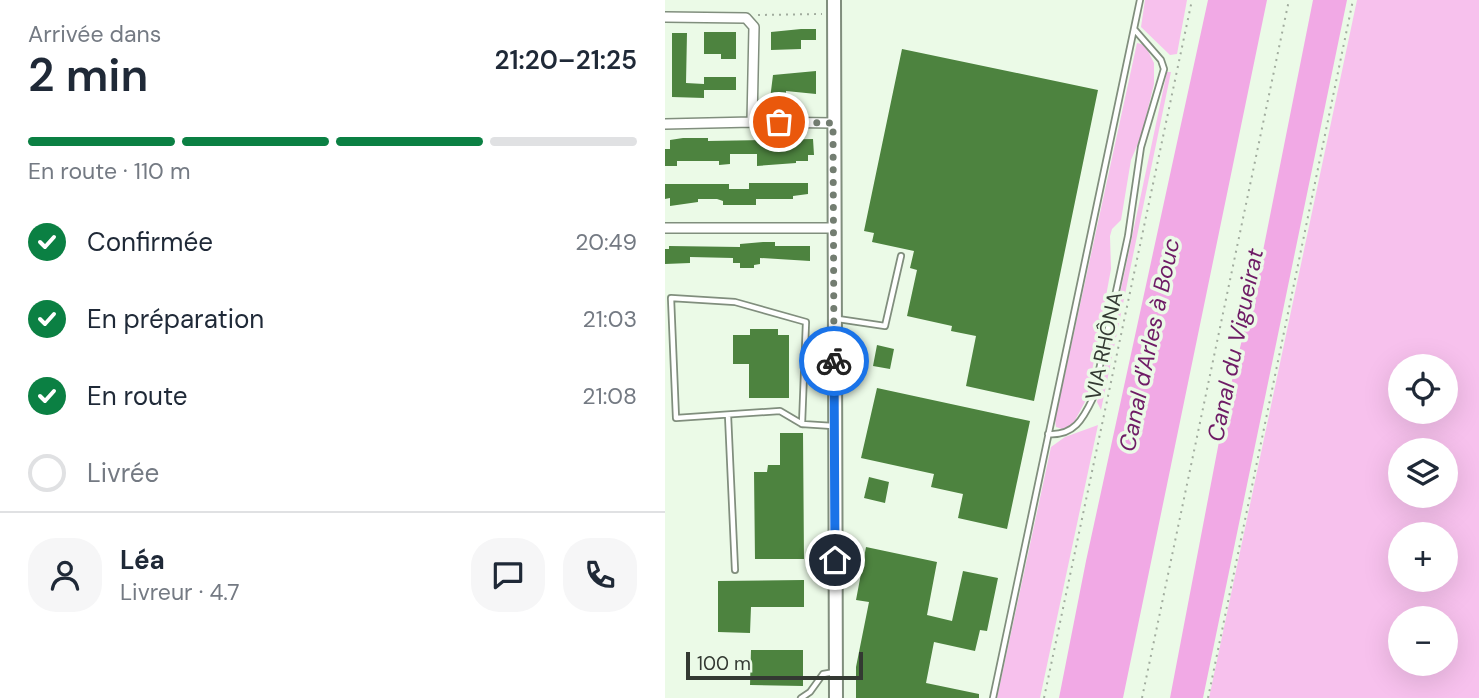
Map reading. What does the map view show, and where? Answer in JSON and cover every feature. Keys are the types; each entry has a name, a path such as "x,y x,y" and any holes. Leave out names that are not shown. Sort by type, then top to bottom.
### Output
{"street":[{"path":"834,7 836,698"},
{"path":"665,17 746,18 754,27 752,122"},
{"path":"665,124 833,123"},
{"path":"665,228 833,228"}],"lane":[{"path":"993,698 1140,0"},
{"path":"1048,434 1068,432 1083,421 1093,398 1128,236 1141,147 1164,69 1157,55 1134,28"},
{"path":"834,318 885,326 901,256"},
{"path":"802,424 806,322 735,302 671,298 676,418 780,411 802,424 834,426"},
{"path":"728,415 735,570"},
{"path":"801,698 810,692 823,674 836,671"}],"path":[{"name":"VIA RHÔNA","path":"1044,698 1192,0"},
{"path":"1142,698 1289,0"},
{"path":"1208,698 1353,0"},
{"path":"746,18 834,7"}],"shaded area":[{"path":"1145,0 1187,0 1177,54 1170,55 1141,27"},
{"path":"1357,0 1479,0 1479,698 1209,698"},
{"path":"1137,43 1145,45 1154,63 1154,84 1142,134 1131,160 1121,220 1112,229 1110,236 1111,269 1087,398 1072,426 1062,429 1056,427 1055,420"},
{"path":"1167,72 1171,72 1101,410 1097,402"},
{"path":"1098,425 1040,698 997,698 1051,447 1065,437"}],"water":[{"name":"Canal d'Arles à Bouc","path":"1208,0 1267,0 1123,698 1059,698 1086,561"},
{"path":"1313,0 1347,0 1203,698 1170,698 1226,405 1260,266"}],"building":[{"path":"816,29 816,40 801,40 801,49 771,50 771,32"},
{"path":"704,32 736,32 736,59 721,59 721,54 704,54"},
{"path":"672,33 687,33 686,83 704,84 704,77 736,77 736,90 704,90 704,98 672,97"},
{"path":"902,49 1098,90 1034,401 966,386 976,336 951,331 952,326 907,316 917,270 910,268 914,251 872,242 874,233 864,231"},
{"path":"816,71 816,94 786,91 786,99 770,99 773,75"},
{"path":"708,138 708,141 813,139 814,155 808,155 808,161 757,166 757,154 730,154 730,164 719,165 719,161 677,161 677,166 665,166 665,149 670,149 670,140"},
{"path":"749,183 808,183 808,194 793,196 793,199 756,199 756,205 723,205 723,201 717,199 698,199 698,202 670,206 670,198 665,199 665,184 729,184 729,189 749,189"},
{"path":"775,242 775,246 810,246 810,261 760,258 760,264 754,265 754,268 740,268 740,263 733,263 733,258 690,257 690,263 665,264 665,249 669,249 669,246 740,247 740,244"},
{"path":"750,329 778,329 778,335 789,335 789,398 749,398 749,364 733,364 733,335 750,335"},
{"path":"877,345 894,349 890,369 873,366"},
{"path":"877,388 1030,421 1007,529 958,518 963,494 931,487 934,474 861,458"},
{"path":"780,433 803,433 804,559 755,559 754,472 767,472 768,465 780,465"},
{"path":"869,477 889,482 885,503 864,498"},
{"path":"866,547 937,562 927,615 952,621 963,571 998,578 987,631 980,630 975,651 934,642 926,683 979,694 979,698 856,698 856,667 869,602 856,600"},
{"path":"804,580 804,607 751,607 750,633 718,632 718,581"},
{"path":"751,650 803,650 803,686 750,685"}],"way so far":[{"path":"779,122 833,123 834,361"}],"route":[{"path":"834,361 835,560"}],"water label":[{"name":"Canal du Vigueirat","path":"1235,345"}]}
